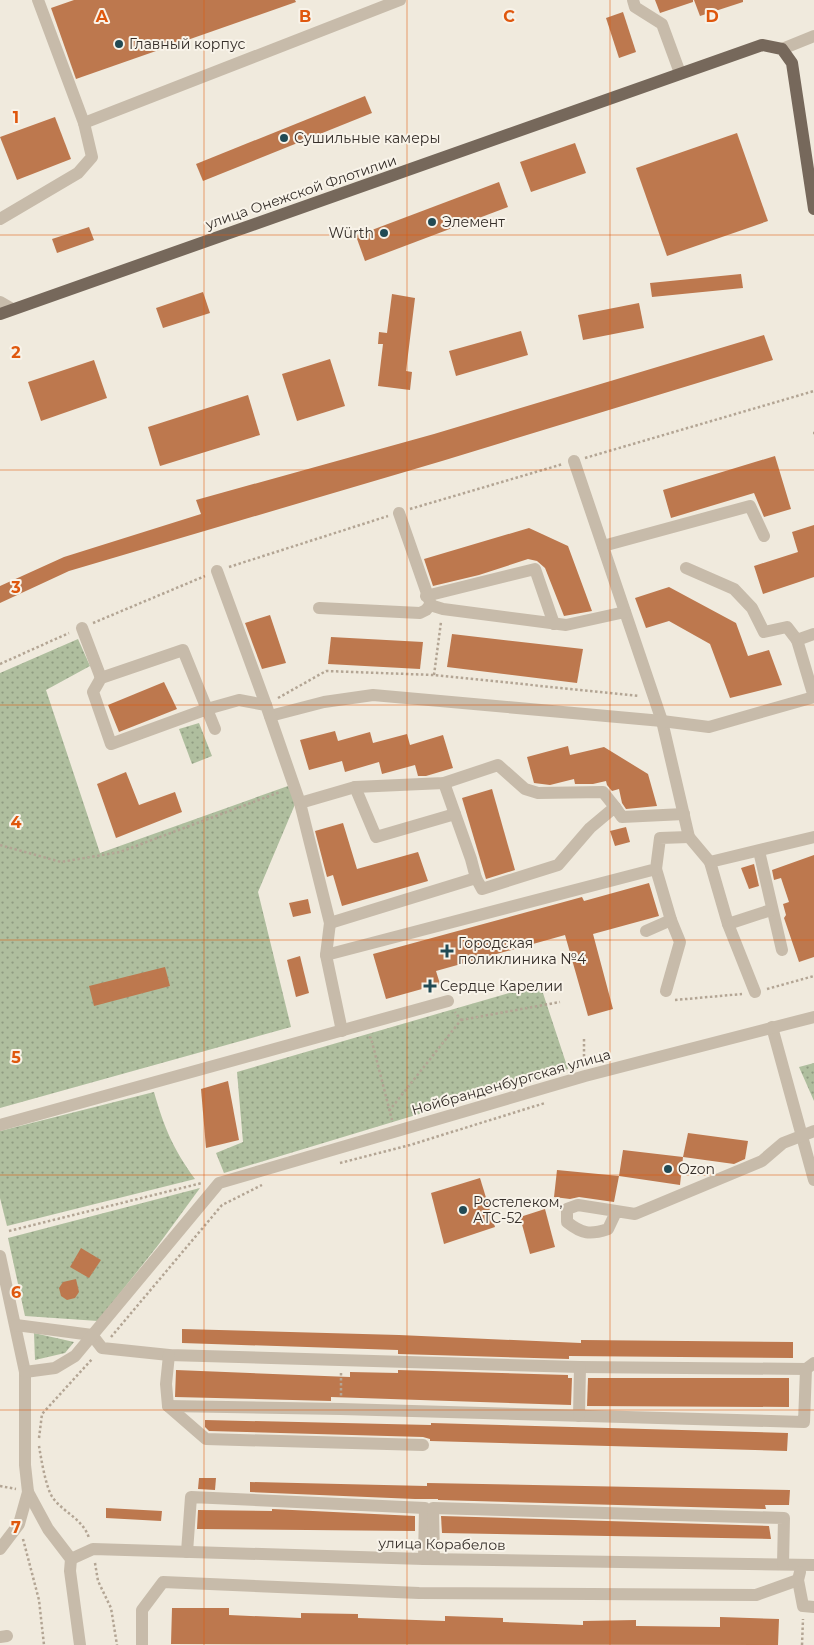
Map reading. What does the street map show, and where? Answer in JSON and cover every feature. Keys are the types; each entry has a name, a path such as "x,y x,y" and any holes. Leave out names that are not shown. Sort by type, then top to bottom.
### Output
{"main road":[{"name":"улица Онежской Флотилии","path":"6,312 762,45 782,48"},
{"path":"782,48 792,64 814,210"}],"street":[{"path":"0,219 78,174 92,157 84,123 38,0"},
{"path":"84,123 400,0"},
{"path":"633,0 635,7 662,24 680,73"},
{"path":"782,48 814,36"},
{"path":"0,302 6,312"},
{"path":"574,461 662,721 689,837 710,862 728,924 756,992"},
{"path":"603,546 750,506 764,536"},
{"path":"399,513 433,603"},
{"path":"215,729 207,709 183,650 102,678 92,692 111,744 164,730 207,709 239,700 268,710 373,696 662,721 709,727 814,697 796,640 787,627 764,632 752,608 734,589 686,568"},
{"path":"318,608 420,613 433,603 535,569 554,624"},
{"path":"217,571 300,803 330,922 326,955 342,1031"},
{"path":"433,603 566,625 625,612"},
{"path":"82,628 102,678"},
{"path":"796,640 814,634"},
{"path":"300,803 355,787 444,783 498,765 525,789 538,793 603,792 622,818 684,814"},
{"path":"444,783 476,878 482,889 558,865 590,828 615,807"},
{"path":"355,787 376,837 455,814"},
{"path":"666,991 680,942 671,920 656,869 660,838 689,837"},
{"path":"710,862 814,837"},
{"path":"759,851 782,950"},
{"path":"326,955 656,869"},
{"path":"330,922 476,878"},
{"path":"728,924 772,910"},
{"path":"646,931 671,920"},
{"path":"0,1125 448,1001"},
{"name":"Нойбранденбургская улица","path":"219,1183 585,1076 814,1017"},
{"path":"772,1027 814,1180"},
{"path":"616,1212 635,1214 729,1176 762,1161 783,1143 814,1131"},
{"path":"25,1372 55,1368 75,1356 219,1183"},
{"path":"0,1256 25,1372 25,1457 28,1492 18,1524 0,1549"},
{"path":"16,1325 92,1335 102,1348 169,1355 580,1368 810,1366 804,1422 168,1406"},
{"path":"169,1355 166,1384 168,1406 206,1440 423,1445"},
{"path":"579,1416 580,1368"},
{"path":"28,1492 48,1529 71,1559 70,1571 80,1645"},
{"path":"187,1552 191,1498 425,1508 429,1559"},
{"path":"429,1559 433,1508 784,1518 783,1564"},
{"name":"улица Корабелов","path":"71,1559 93,1550 429,1559 808,1565"},
{"path":"142,1645 142,1610 163,1582 418,1593 756,1595 798,1580 808,1565"},
{"path":"798,1580 809,1607"}],"path":[{"path":"433,603 434,675"},
{"path":"268,710 326,671 434,675 604,694 654,697"},
{"path":"0,844 61,862 120,852 280,792"},
{"path":"448,1001 461,1020"},
{"path":"389,1111 461,1020 560,1002"},
{"path":"342,1031 371,1038 394,1131"},
{"path":"335,1164 410,1145 550,1102"},
{"path":"117,1645 111,1608 98,1581 93,1550 86,1528 52,1498 43,1467 39,1443 42,1414 102,1348 222,1205 270,1181"},
{"path":"10,1231 198,1183 219,1183"},
{"path":"341,1361 342,1409"},
{"path":"18,1524 39,1600 44,1645"},
{"path":"802,1645 809,1607"}],"green space":[{"path":"78,639 90,666 46,690 100,853 288,786 296,802 258,892 291,1027 0,1108 0,673"},
{"path":"199,723 212,756 192,764 179,729"},
{"path":"540,984 568,1069 224,1173 216,1153 243,1142 237,1072"},
{"path":"814,1063 814,1101 799,1067"},
{"path":"154,1092 170,1137 195,1179 7,1226 0,1198 0,1131"},
{"path":"200,1188 159,1244 98,1321 25,1316 8,1238"},
{"path":"34,1333 74,1342 65,1353 35,1360"}],"building":[{"name":"Главный корпус","path":"74,0 295,0 296,2 76,79 51,8"},
{"path":"655,0 693,0 693,2 660,13"},
{"path":"694,0 743,0 743,2 700,16"},
{"path":"623,12 636,52 619,58 606,18"},
{"name":"Сушильные камеры","path":"365,96 372,113 203,181 196,164"},
{"path":"55,117 71,159 17,180 0,137"},
{"path":"737,133 768,221 667,256 636,168"},
{"path":"575,143 586,173 531,192 520,162"},
{"name":"Элемент","path":"499,182 508,207 365,261 356,236"},
{"path":"89,227 94,240 57,253 52,239"},
{"path":"741,274 743,288 652,297 650,283"},
{"path":"203,292 210,313 163,328 156,308"},
{"path":"392,294 415,298 406,371 412,372 410,390 378,386 383,344 378,344 379,332 387,333"},
{"path":"639,303 644,328 583,340 578,315"},
{"path":"521,331 528,355 456,376 449,351"},
{"path":"764,335 773,360 442,461 69,571 0,603 0,586 64,557 201,514 196,500 434,434"},
{"path":"330,359 345,406 297,421 282,374"},
{"path":"94,360 107,398 41,421 28,382"},
{"path":"248,395 260,435 160,466 148,427"},
{"path":"775,456 791,509 764,517 754,493 671,518 663,490"},
{"path":"814,525 814,577 763,594 754,566 798,552 792,532"},
{"path":"529,528 568,546 592,611 564,616 545,568 537,561 528,559 479,575 433,586 424,559"},
{"path":"669,587 736,623 748,656 769,650 782,685 730,698 710,644 669,621 646,628 635,598"},
{"path":"270,615 286,663 262,669 245,623"},
{"path":"452,634 583,649 577,683 447,667"},
{"path":"331,637 423,642 420,669 328,664"},
{"path":"164,682 177,709 119,732 108,705"},
{"path":"335,731 338,741 370,732 373,743 407,734 410,745 443,735 453,768 426,776 418,776 415,765 382,774 379,762 345,772 342,761 309,770 300,740"},
{"path":"568,746 570,755 604,747 648,774 657,806 626,809 622,803 619,789 612,791 606,781 593,784 575,784 574,779 550,785 534,783 527,757"},
{"path":"126,772 139,805 175,792 182,812 116,838 97,784"},
{"path":"492,789 515,870 486,879 462,798"},
{"path":"343,823 357,869 418,852 428,881 342,906 333,875 327,877 315,831"},
{"path":"626,827 630,842 615,846 610,831"},
{"path":"814,855 814,957 799,962 784,918 786,915 783,904 789,902 781,878 774,880 772,870"},
{"path":"754,864 759,886 749,889 741,868"},
{"name":"Городская поликлиника №4","path":"649,883 659,916 593,934 613,1009 588,1016 565,935 436,971 440,984 386,999 373,954 582,897 584,901"},
{"path":"308,899 311,913 293,917 289,903"},
{"path":"300,956 309,993 296,997 287,960"},
{"path":"165,967 170,986 94,1006 89,986"},
{"path":"228,1081 239,1140 206,1148 201,1089"},
{"path":"688,1133 748,1141 745,1159 734,1164 683,1157"},
{"path":"623,1150 683,1157 680,1185 619,1176"},
{"path":"557,1170 619,1176 614,1202 579,1197 570,1199 554,1197"},
{"name":"Ростелеком, АТС-52","path":"480,1178 495,1227 444,1244 431,1193"},
{"path":"545,1209 555,1247 530,1254 520,1217"},
{"path":"81,1248 101,1260 89,1278 70,1267"},
{"path":"76,1279 79,1292 75,1298 67,1300 61,1296 59,1288 63,1282"},
{"path":"182,1329 399,1335 581,1343 581,1340 793,1342 793,1358 569,1356 569,1359 398,1354 398,1350 182,1343"},
{"path":"176,1370 350,1377 350,1372 398,1373 398,1370 568,1375 568,1378 572,1378 571,1405 331,1397 331,1401 175,1397"},
{"path":"588,1378 789,1378 789,1407 587,1406"},
{"path":"205,1420 431,1425 431,1423 788,1433 787,1451 430,1441 430,1439 423,1437 209,1431 205,1427"},
{"path":"199,1478 216,1478 215,1490 198,1489"},
{"path":"250,1482 427,1486 427,1483 790,1490 789,1505 765,1505 766,1509 438,1500 250,1492"},
{"path":"106,1508 162,1511 161,1521 106,1518"},
{"path":"272,1509 415,1516 415,1531 197,1529 198,1510 272,1511"},
{"path":"441,1516 769,1526 771,1539 442,1533"},
{"path":"172,1608 229,1608 229,1615 301,1618 301,1613 358,1614 358,1618 445,1621 445,1616 503,1618 503,1622 583,1625 583,1621 636,1620 636,1626 720,1627 720,1617 779,1619 778,1645 171,1644"}],"place":[{"name":"Главный корпус","path":"119,44"},
{"name":"Сушильные камеры","path":"284,138"},
{"name":"Элемент","path":"432,222"},
{"name":"Würth","path":"384,233"},
{"name":"Городская поликлиника №4","path":"447,951"},
{"name":"Сердце Карелии","path":"430,986"},
{"name":"Ozon","path":"668,1169"},
{"name":"Ростелеком, АТС-52","path":"463,1210"}]}
